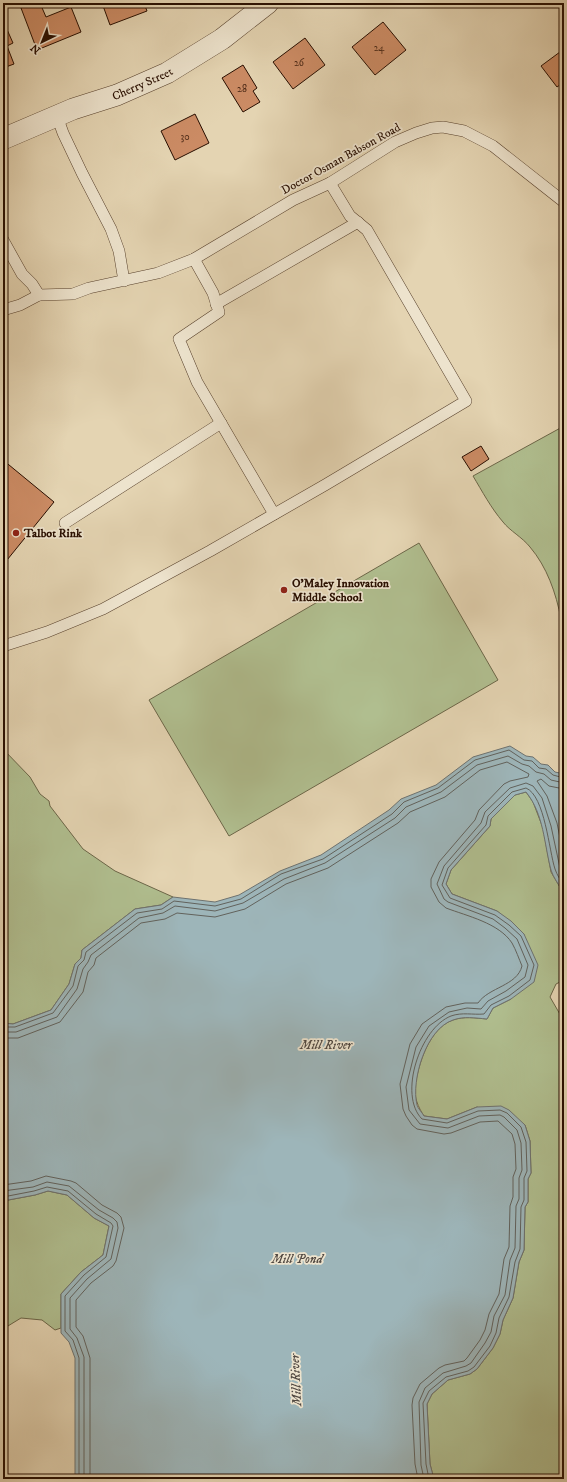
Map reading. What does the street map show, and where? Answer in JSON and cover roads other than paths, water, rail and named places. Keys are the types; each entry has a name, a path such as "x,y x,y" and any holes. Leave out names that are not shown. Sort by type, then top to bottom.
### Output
{"street":[{"name":"Cherry Street","path":"3,139 73,109 117,95 166,73 222,39 268,3"}],"lane":[{"path":"57,116 63,133 82,173 111,229 119,251 124,282"},
{"name":"Doctor Osman Babson Road","path":"39,295 73,294 89,288 124,282 158,273 194,259 293,200 330,182 395,142 416,132 443,126 464,131 493,146 564,202"},
{"path":"3,646 47,632 103,609 210,551 466,401 367,230 350,216 330,182"},
{"path":"216,304 358,222"},
{"path":"3,240 6,253 22,274 32,284 39,295 3,310"},
{"path":"194,259 213,293 219,312 178,339 197,382 274,514"},
{"path":"66,523 221,423"}],"water":[{"name":"Mill Pond","path":"510,746 526,756 533,757 541,764 548,765 555,772 564,774 564,891 561,889 552,873 540,819 537,810 526,792 515,795 491,819 490,826 451,870 446,884 452,894 497,911 511,921 524,934 538,965 534,982 511,999 493,1008 487,1019 461,1018 443,1025 428,1044 416,1082 418,1106 424,1116 447,1119 477,1107 501,1106 509,1110 525,1125 530,1141 531,1173 528,1179 528,1202 525,1207 524,1250 519,1262 513,1298 503,1320 500,1334 493,1348 477,1369 470,1374 448,1380 432,1394 427,1404 430,1464 434,1479 75,1479 75,1358 69,1342 61,1333 61,1294 81,1272 103,1255 109,1226 94,1218 67,1195 48,1191 3,1201 3,1023 13,1024 51,1010 69,984 75,964 81,958 82,950 135,909 161,905 173,897 215,902 239,895 280,871 321,855 389,810 401,799 436,785 473,757"}],"place":[{"name":"Talbot Rink","path":"16,533"},
{"name":"O'Maley Innovation Middle School","path":"284,590"}],"water label":[{"name":"Mill River","path":"326,1045"},
{"name":"Mill River","path":"296,1380"}]}
